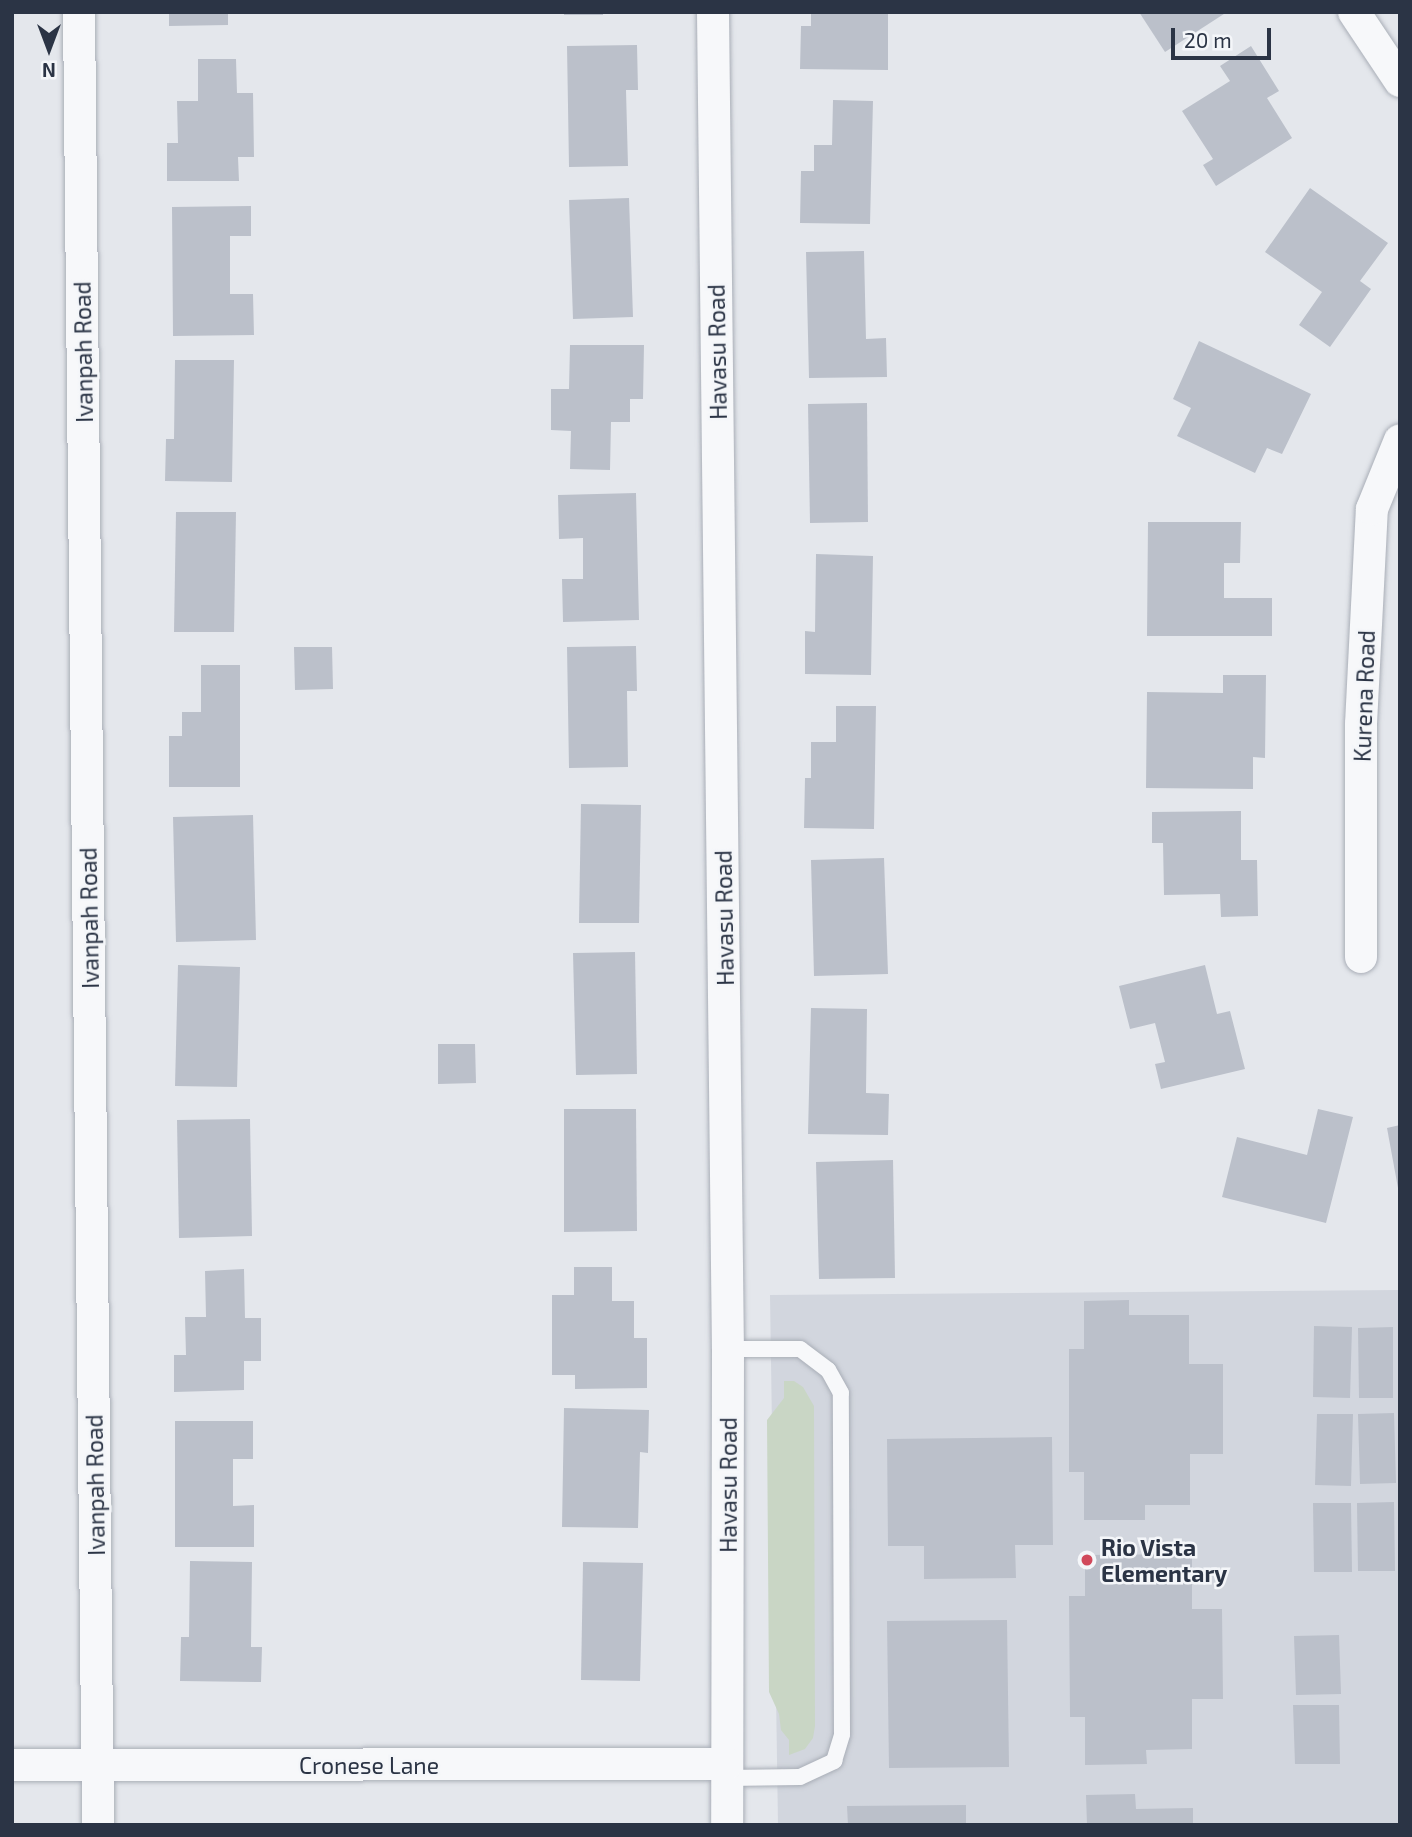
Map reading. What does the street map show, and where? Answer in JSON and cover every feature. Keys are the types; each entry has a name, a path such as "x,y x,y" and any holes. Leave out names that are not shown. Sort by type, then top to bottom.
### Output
{"street":[{"name":"Ivanpah Road","path":"79,12 98,1825"},
{"name":"Havasu Road","path":"713,12 728,1349 727,1825"},
{"path":"1353,12 1400,81"},
{"name":"Kurena Road","path":"1361,957 1361,724 1372,509 1400,440"},
{"name":"Cronese Lane","path":"12,1765 727,1771"}],"lane":[{"path":"727,1771 800,1777 834,1761 842,1734 841,1393 828,1370 800,1349 728,1349"}],"shaded area":[{"name":"Rio Vista Elementary","path":"1400,1290 1400,1825 778,1825 770,1295"}],"green space":[{"path":"784,1381 794,1381 803,1387 814,1406 815,1726 813,1738 805,1749 789,1755 789,1740 781,1730 779,1714 769,1692 767,1420 784,1398"}],"building":[{"path":"169,12 228,12 228,25 169,26"},
{"path":"564,12 603,12 603,15 564,15"},
{"path":"811,12 888,12 888,70 800,69 801,26 811,26"},
{"path":"1139,12 1227,12 1165,52"},
{"path":"637,45 638,90 626,90 628,166 569,167 567,46"},
{"path":"1251,46 1279,91 1267,98 1292,138 1216,186 1203,165 1213,159 1182,111 1230,81 1220,66"},
{"path":"198,59 236,59 237,93 253,93 254,157 238,157 239,181 167,181 167,143 178,143 177,101 198,101"},
{"path":"833,100 873,101 870,224 800,223 801,171 814,171 814,145 832,145"},
{"path":"1310,188 1388,243 1360,281 1371,289 1330,347 1299,325 1322,292 1265,252"},
{"path":"629,198 633,317 573,319 569,200"},
{"path":"251,206 251,236 230,236 230,294 253,294 254,335 173,336 172,207"},
{"path":"864,251 866,339 886,338 887,377 809,378 806,252"},
{"path":"1199,341 1311,394 1282,454 1267,448 1255,473 1177,436 1191,408 1173,399"},
{"path":"570,345 644,345 643,399 630,399 630,422 611,422 610,470 570,469 571,431 551,430 551,389 569,389"},
{"path":"175,360 234,360 232,482 165,481 166,439 174,439"},
{"path":"867,403 868,522 810,523 808,404"},
{"path":"636,493 639,620 563,622 562,579 583,579 583,538 559,539 558,495"},
{"path":"176,512 236,512 234,632 174,632"},
{"path":"1148,522 1241,522 1240,563 1224,563 1224,598 1272,598 1272,636 1147,636"},
{"path":"816,554 873,556 871,675 805,674 805,631 815,632"},
{"path":"636,646 637,691 627,691 628,767 569,768 567,647"},
{"path":"294,647 332,647 333,689 295,690"},
{"path":"201,665 240,665 240,787 169,787 169,736 182,736 182,712 201,712"},
{"path":"1223,675 1266,675 1265,758 1253,757 1253,789 1146,788 1147,692 1223,693"},
{"path":"836,706 876,706 874,829 804,828 805,778 811,778 811,742 836,742"},
{"path":"581,804 641,805 639,923 579,923"},
{"path":"1241,811 1241,860 1257,860 1258,916 1221,917 1220,894 1164,895 1163,843 1152,843 1152,812"},
{"path":"253,815 256,940 176,942 173,817"},
{"path":"884,858 888,974 814,976 811,860"},
{"path":"635,952 637,1074 576,1075 573,953"},
{"path":"178,965 240,967 237,1087 175,1086"},
{"path":"1205,965 1217,1014 1230,1011 1245,1069 1161,1089 1155,1064 1165,1062 1155,1023 1130,1029 1119,986"},
{"path":"811,1008 867,1009 866,1093 889,1094 888,1135 808,1134"},
{"path":"438,1044 475,1044 476,1083 438,1084"},
{"path":"564,1109 636,1109 637,1231 564,1232"},
{"path":"1318,1109 1353,1117 1326,1223 1222,1197 1237,1137 1307,1155"},
{"path":"250,1119 252,1236 179,1238 177,1120"},
{"path":"1400,1125 1400,1188 1398,1188 1387,1128"},
{"path":"893,1160 895,1278 819,1279 816,1162"},
{"path":"574,1267 612,1267 612,1301 634,1301 634,1338 647,1338 647,1388 575,1389 575,1375 552,1375 552,1295 574,1295"},
{"path":"244,1269 245,1318 261,1318 261,1361 244,1361 244,1390 174,1392 174,1355 186,1355 185,1317 206,1317 205,1271"},
{"path":"1129,1300 1129,1315 1189,1315 1189,1364 1223,1364 1223,1454 1190,1454 1190,1505 1145,1505 1145,1520 1084,1520 1084,1472 1069,1472 1069,1349 1084,1349 1084,1301"},
{"path":"1314,1326 1352,1327 1350,1398 1313,1397"},
{"path":"1393,1327 1393,1398 1359,1398 1358,1328"},
{"path":"564,1408 649,1410 648,1453 640,1452 638,1528 562,1527"},
{"path":"1394,1413 1396,1483 1360,1484 1358,1414"},
{"path":"1317,1414 1353,1414 1351,1486 1315,1485"},
{"path":"175,1421 253,1421 253,1459 233,1459 233,1506 254,1505 254,1547 175,1547"},
{"path":"1052,1437 1053,1545 1015,1545 1016,1578 924,1579 924,1546 888,1546 887,1439"},
{"path":"1394,1502 1395,1571 1358,1571 1357,1503"},
{"path":"1313,1503 1351,1503 1352,1572 1314,1572"},
{"path":"1192,1554 1192,1609 1222,1609 1223,1699 1192,1699 1192,1749 1146,1750 1147,1764 1085,1765 1085,1717 1070,1717 1069,1596 1085,1596 1085,1555"},
{"path":"190,1561 252,1562 251,1647 262,1647 261,1682 180,1681 181,1637 189,1637"},
{"path":"583,1562 643,1563 640,1681 581,1680"},
{"path":"1007,1620 1009,1767 889,1768 887,1621"},
{"path":"1339,1635 1341,1694 1296,1695 1294,1636"},
{"path":"1293,1705 1339,1705 1340,1764 1295,1764"},
{"path":"1135,1794 1136,1809 1193,1808 1193,1825 1087,1825 1086,1795"},
{"path":"966,1805 966,1825 848,1825 847,1806"}],"place":[{"name":"Rio Vista Elementary","path":"1087,1560"}]}
